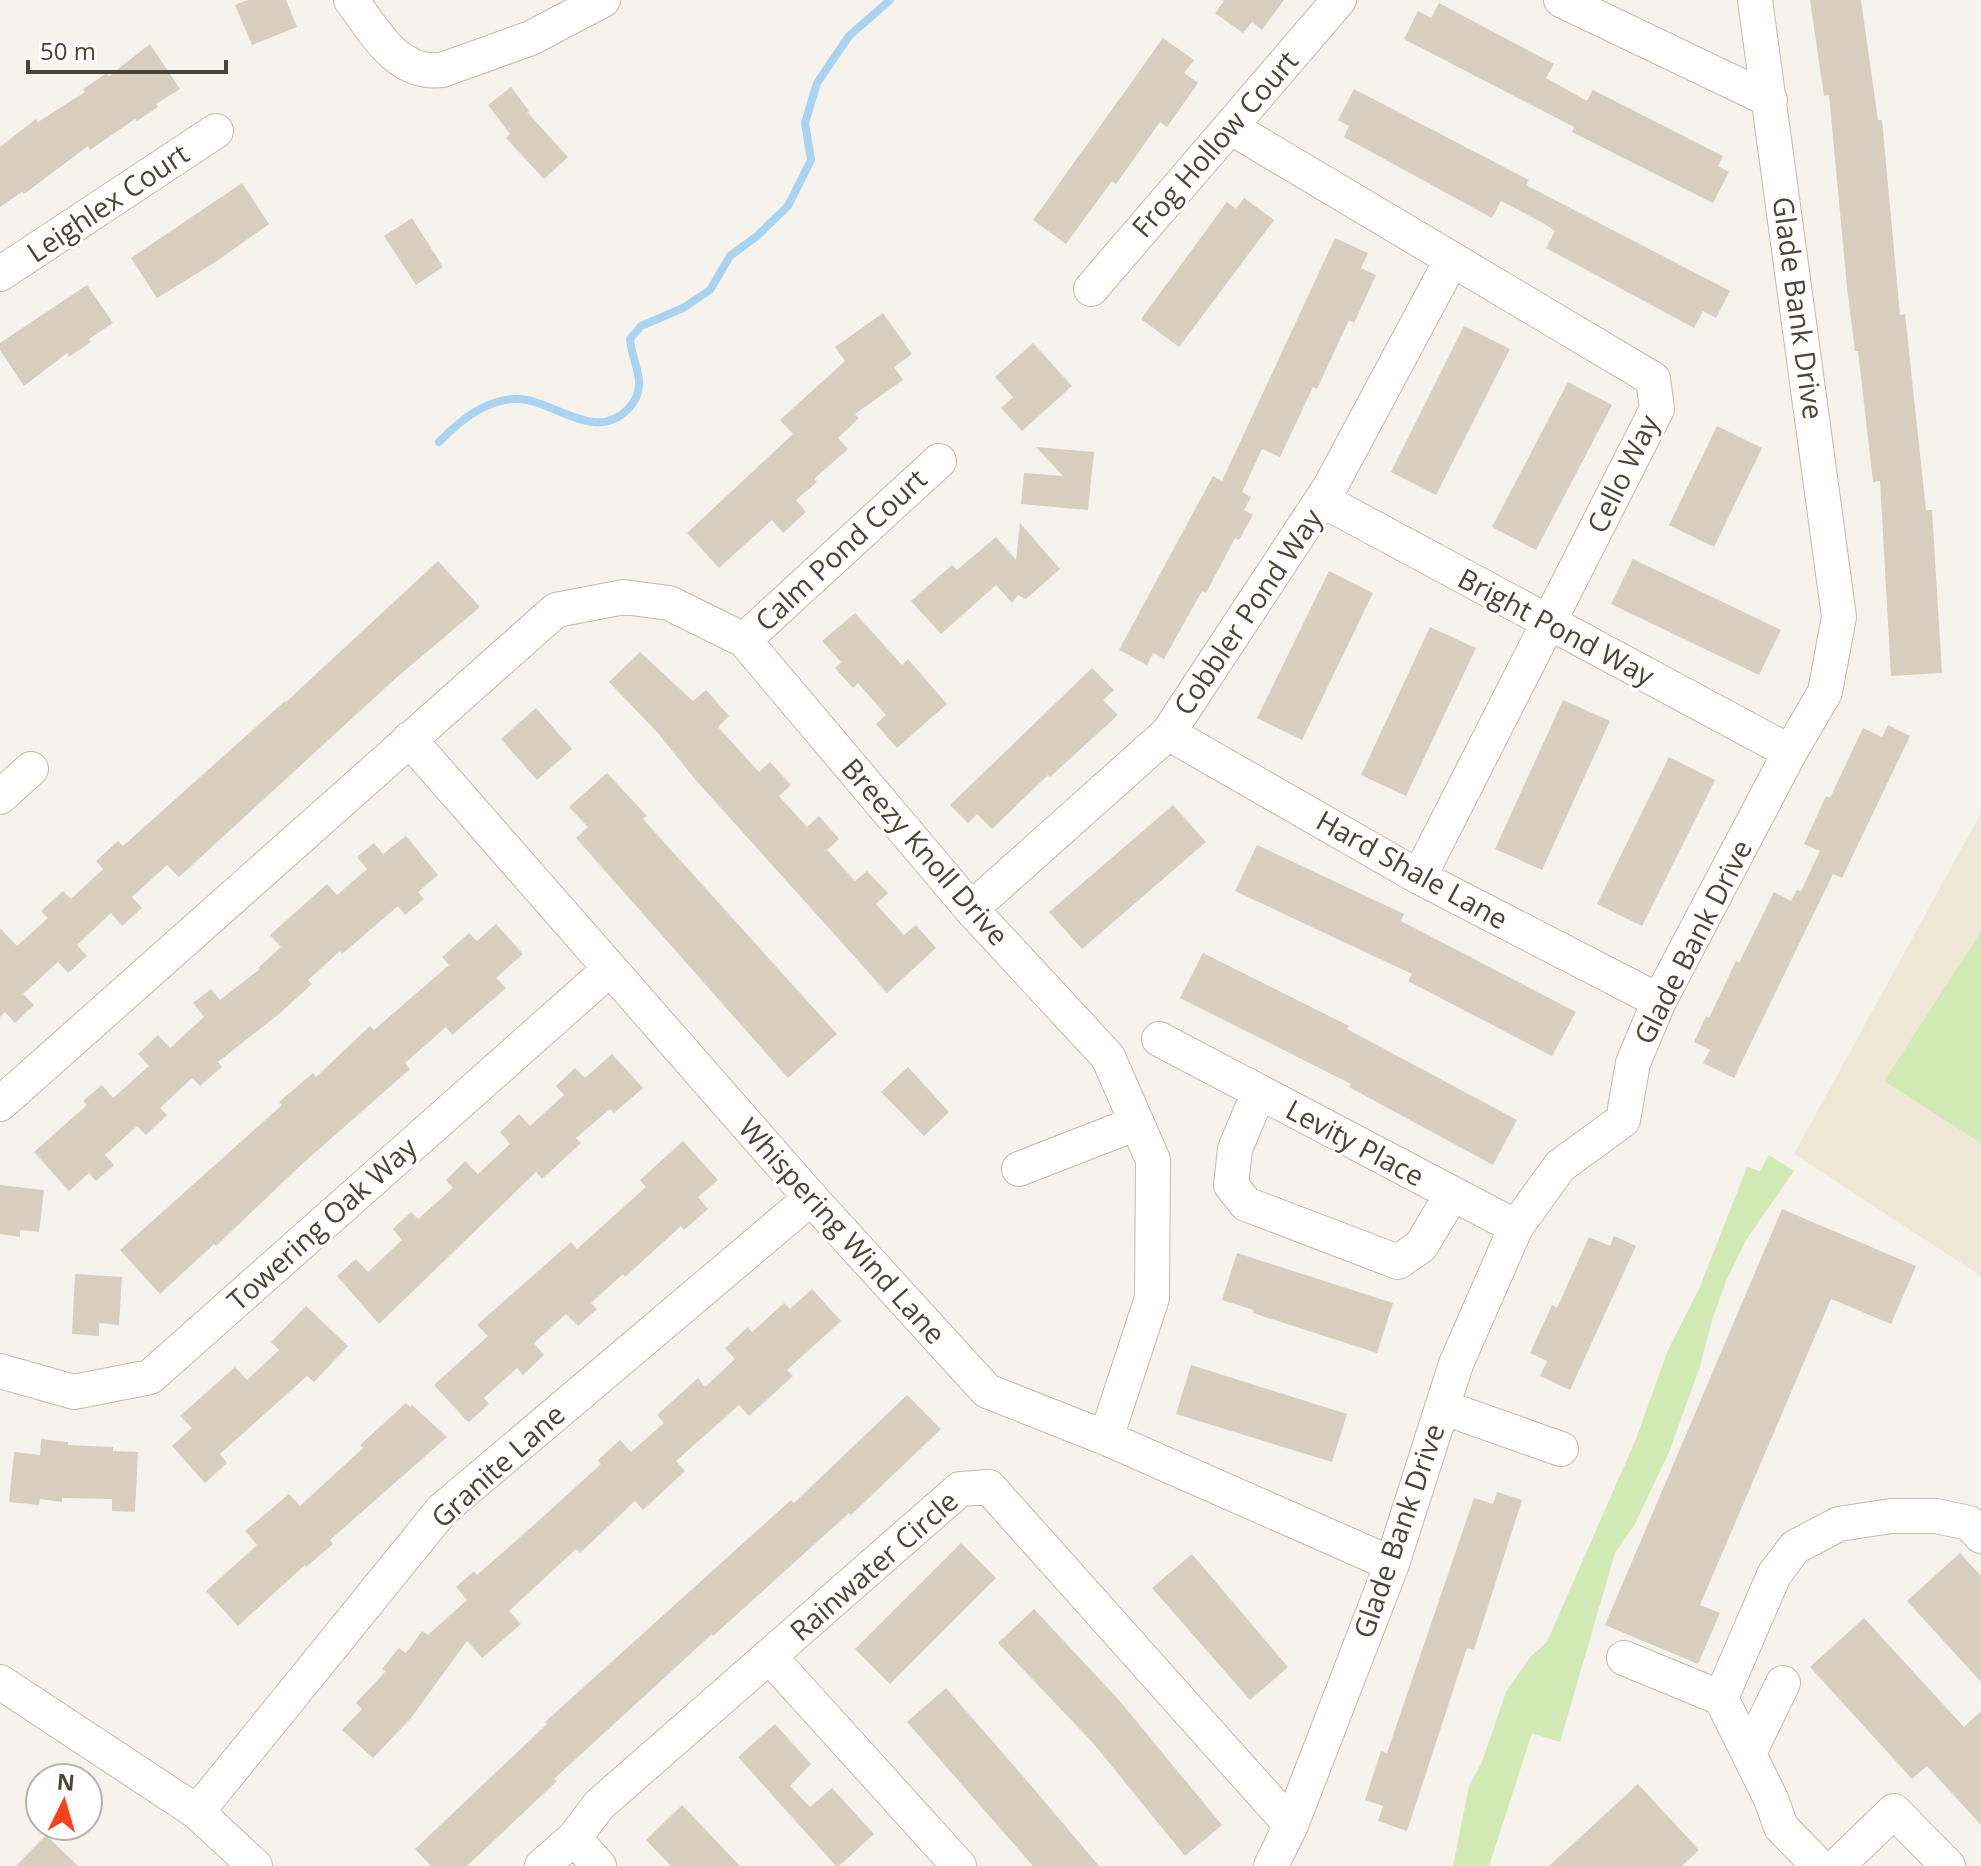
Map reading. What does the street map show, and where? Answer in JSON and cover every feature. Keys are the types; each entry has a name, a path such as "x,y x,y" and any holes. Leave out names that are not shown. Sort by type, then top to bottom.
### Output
{"street":[{"path":"351,0 397,59 413,68 431,71 442,70 531,38 603,0"},
{"name":"Frog Hollow Court","path":"1091,289 1339,0"},
{"path":"1561,0 1770,100"},
{"name":"Glade Bank Drive","path":"1271,1866 1291,1825 1392,1564 1456,1364 1516,1227 1560,1166 1623,1120 1633,1063 1659,1001 1790,752 1825,692 1839,617 1755,0"},
{"name":"Cello Way","path":"1230,127 1653,379 1657,409 1419,877"},
{"name":"Leighlex Court","path":"0,274 216,131"},
{"name":"Cobbler Pond Way","path":"971,909 1168,733 1322,500 1452,259"},
{"name":"Calm Pond Court","path":"744,640 939,461"},
{"name":"Bright Pond Way","path":"1322,500 1790,752"},
{"name":"Breezy Knoll Drive","path":"409,739 556,610 624,597 669,603 744,640 971,909 1108,1057 1153,1160 1152,1298 1106,1438"},
{"name":"Hard Shale Lane","path":"1168,733 1419,877 1659,1001"},
{"path":"0,1104 409,739"},
{"name":"Whispering Wind Lane","path":"409,739 811,1198 987,1391 1106,1438 1392,1564"},
{"path":"0,797 31,769"},
{"name":"Towering Oak Way","path":"0,1371 74,1392 150,1377 610,969"},
{"name":"Levity Place","path":"1159,1039 1516,1227"},
{"name":"Levity Place","path":"1259,1092 1235,1149 1231,1185 1246,1204 1398,1262 1421,1246 1452,1194"},
{"path":"1019,1169 1137,1123"},
{"name":"Granite Lane","path":"197,1812 442,1510 811,1198"},
{"path":"1442,1407 1561,1449"},
{"name":"Rainwater Circle","path":"542,1866 574,1838 599,1805 960,1489 989,1487 1291,1825"},
{"path":"1721,1698 1774,1575 1795,1547 1839,1524 1891,1516 1936,1516 1969,1523 1981,1536"},
{"path":"769,1656 942,1860"},
{"path":"1624,1658 1721,1698 1771,1799 1781,1827 1819,1866"},
{"path":"0,1682 197,1812 255,1866"},
{"path":"1749,1753 1783,1683"},
{"path":"1837,1866 1894,1811 1948,1866"},
{"path":"574,1838 599,1866"}],"shaded area":[{"path":"1981,813 1981,1276 1794,1154"}],"green space":[{"path":"1981,932 1981,1143 1884,1081"},
{"path":"1769,1155 1794,1171 1746,1240 1726,1281 1669,1452 1635,1524 1615,1553 1560,1742 1532,1733 1489,1866 1453,1866 1469,1786 1482,1762 1506,1692 1530,1657 1547,1642 1636,1439 1668,1350 1699,1289 1747,1167 1760,1171"}],"building":[{"path":"248,0 286,0 297,27 252,45 235,5"},
{"path":"1222,0 1284,0 1262,30 1252,22 1243,33 1215,13"},
{"path":"1810,0 1861,0 1878,120 1882,120 1900,315 1905,314 1926,510 1932,510 1942,673 1891,676 1880,481 1873,482 1858,351 1855,351 1847,287 1829,95 1824,96"},
{"path":"1439,3 1554,64 1546,78 1587,101 1593,90 1723,156 1718,166 1729,172 1713,203 1572,132 1574,127 1404,39 1418,11 1431,18"},
{"path":"1163,38 1194,60 1184,73 1198,83 1167,127 1160,122 1116,184 1112,181 1066,244 1033,220"},
{"path":"150,44 180,89 137,121 135,119 90,150 88,146 24,194 22,192 0,207 0,147 36,119 38,122 85,92 83,89 107,73 109,76"},
{"path":"511,87 527,112 568,157 544,179 506,138 510,134 488,105"},
{"path":"1354,89 1529,180 1526,185 1730,291 1716,318 1703,311 1694,328 1546,248 1555,231 1543,223 1501,201 1492,218 1344,137 1349,126 1338,120"},
{"path":"242,183 269,224 157,298 131,258"},
{"path":"1244,198 1274,220 1179,347 1141,319 1227,202 1236,209"},
{"path":"412,218 443,267 416,285 384,236"},
{"path":"1335,238 1368,253 1361,268 1376,275 1354,323 1349,320 1317,389 1313,387 1280,457 1262,449 1242,492 1251,497 1244,510 1253,515 1239,540 1235,538 1206,593 1202,591 1164,659 1153,653 1147,665 1119,650 1213,476 1222,481"},
{"path":"87,285 113,323 89,339 91,342 69,357 67,353 24,386 0,350 0,343"},
{"path":"883,313 912,354 894,367 903,380 855,414 859,418 838,438 848,449 796,500 806,512 783,533 772,520 719,568 687,533 793,434 780,420 845,361 835,347"},
{"path":"1464,326 1510,349 1436,495 1391,472"},
{"path":"1033,343 1072,386 1022,431 1001,408 1013,397 995,377"},
{"path":"1568,382 1612,405 1536,550 1492,527"},
{"path":"1717,426 1762,448 1714,547 1669,525"},
{"path":"1036,447 1094,452 1088,510 1021,504 1024,473 1063,476"},
{"path":"1020,523 1060,569 1026,599 1018,595 1012,603 996,585 941,634 911,601 952,565 957,570 996,537 1016,560"},
{"path":"1633,559 1781,630 1759,675 1611,604"},
{"path":"438,561 480,607 396,678 179,877 167,865 132,897 142,908 122,926 111,913 77,945 87,956 68,973 58,962 23,994 34,1005 15,1023 5,1012 0,1017 0,928 17,946 48,918 41,911 63,891 71,899 103,869 96,861 118,841 123,846 286,702"},
{"path":"1329,571 1373,593 1302,740 1257,718"},
{"path":"855,613 902,665 908,659 947,704 897,748 876,724 886,715 858,683 853,688 835,668 841,662 822,641"},
{"path":"1430,627 1476,648 1406,796 1361,775"},
{"path":"640,652 693,701 706,690 729,716 718,727 759,772 770,762 791,785 779,796 807,827 819,816 839,839 827,850 855,881 867,871 888,893 876,904 904,935 916,925 936,948 887,993 694,778 657,732 609,682"},
{"path":"1092,668 1114,690 1103,700 1118,715 1050,777 1048,775 992,829 977,814 968,823 950,805"},
{"path":"1563,700 1610,721 1542,870 1495,849"},
{"path":"536,708 572,749 537,780 501,739"},
{"path":"1888,725 1910,736 1842,878 1833,874 1734,1078 1703,1063 1710,1050 1694,1042 1706,1016 1709,1018 1774,892 1791,901 1797,890 1801,891 1820,851 1804,844 1863,728 1882,737"},
{"path":"1669,757 1715,780 1642,926 1597,904"},
{"path":"607,773 647,816 643,819 837,1034 788,1078 576,838 588,827 569,807"},
{"path":"1173,805 1206,842 1082,949 1049,912"},
{"path":"406,836 438,875 418,892 424,899 405,915 398,906 342,954 340,951 308,980 312,984 218,1062 222,1067 200,1086 192,1078 160,1108 167,1115 146,1135 137,1126 105,1155 114,1165 96,1181 89,1173 69,1191 34,1152 87,1105 83,1101 102,1085 113,1098 149,1066 138,1054 158,1035 170,1048 204,1017 193,1003 211,989 220,1000 260,969 281,947 270,935 327,884 337,895 367,869 357,857 374,843 383,854"},
{"path":"1257,845 1404,914 1401,921 1576,1012 1552,1056 1408,981 1412,974 1235,891"},
{"path":"496,924 523,954 496,978 506,988 452,1035 446,1027 405,1063 410,1069 160,1294 120,1250 282,1105 279,1102 313,1073 316,1077 370,1026 374,1030 449,965 442,957 469,933 477,941"},
{"path":"1203,953 1349,1026 1347,1029 1517,1120 1493,1165 1349,1087 1351,1084 1180,998"},
{"path":"612,1054 643,1088 614,1113 610,1109 576,1138 581,1143 542,1179 536,1172 379,1324 337,1276 356,1259 368,1272 402,1240 393,1229 411,1212 418,1219 453,1188 446,1180 465,1161 478,1174 510,1144 500,1132 519,1114 530,1126 564,1095 556,1086 575,1068 585,1078"},
{"path":"908,1067 949,1112 924,1136 881,1092"},
{"path":"683,1141 718,1180 698,1197 708,1209 684,1230 681,1226 625,1277 623,1274 591,1303 597,1309 578,1326 566,1314 534,1343 544,1355 523,1375 517,1368 484,1398 489,1404 469,1422 466,1420 434,1385 488,1336 477,1325 571,1242 577,1249 646,1187 640,1180"},
{"path":"0,1185 44,1190 39,1232 20,1230 20,1237 0,1234"},
{"path":"1782,1209 1916,1266 1891,1324 1831,1299 1700,1605 1720,1613 1698,1664 1605,1625"},
{"path":"1614,1236 1636,1246 1570,1390 1540,1376 1547,1361 1530,1353 1552,1305 1557,1308 1589,1237 1610,1246"},
{"path":"1237,1253 1393,1303 1377,1353 1222,1300"},
{"path":"75,1274 122,1277 119,1325 99,1323 99,1336 72,1334"},
{"path":"812,1289 841,1321 787,1370 793,1376 749,1416 739,1405 676,1461 685,1471 643,1510 635,1501 580,1553 576,1549 509,1611 521,1624 482,1658 467,1641 411,1718 373,1758 342,1730 362,1709 356,1703 386,1671 382,1669 399,1648 406,1653 422,1631 428,1635 467,1600 456,1587 474,1571 477,1575 535,1524 601,1464 598,1460 620,1440 631,1452 664,1423 657,1415 698,1378 705,1387 735,1359 725,1348 748,1327 752,1332 784,1303 790,1309"},
{"path":"306,1306 348,1346 314,1382 307,1376 220,1454 227,1463 205,1483 172,1446 192,1428 180,1416 235,1367 247,1380 279,1350 271,1342"},
{"path":"1191,1365 1347,1414 1332,1462 1176,1414"},
{"path":"907,1395 941,1429 851,1515 849,1513 712,1634 554,1779 557,1781 467,1866 431,1866 415,1849 547,1724 545,1722 791,1500 794,1503"},
{"path":"406,1403 447,1437 330,1540 333,1544 238,1626 206,1591 257,1545 245,1531 289,1494 300,1506"},
{"path":"41,1439 138,1452 135,1512 112,1511 112,1499 62,1498 62,1502 40,1499 39,1505 9,1502 14,1452 40,1455"},
{"path":"1497,1492 1522,1500 1474,1650 1467,1648 1407,1831 1378,1821 1383,1806 1365,1800 1381,1751 1387,1753 1474,1498 1493,1504"},
{"path":"961,1543 996,1578 890,1684 855,1649"},
{"path":"1960,1553 1981,1576 1981,1682 1907,1601"},
{"path":"1192,1554 1288,1667 1250,1700 1152,1588"},
{"path":"1034,1609 1118,1699 1222,1825 1185,1856 1093,1743 998,1643"},
{"path":"1864,1618 1964,1727 1981,1711 1981,1825 1927,1766 1912,1779 1810,1667"},
{"path":"946,1688 1099,1866 1033,1866 907,1722"},
{"path":"775,1724 811,1764 790,1786 810,1807 832,1788 874,1834 839,1866 738,1757"},
{"path":"1638,1784 1699,1850 1682,1866 1549,1866"},
{"path":"682,1805 740,1866 671,1866 646,1840"},
{"path":"39,1842 53,1842 78,1866 16,1866"}],"waterway":[{"path":"439,442 472,414 491,404 512,399 542,404 586,421 615,419 628,409 636,396 639,381 630,339 641,326 683,308 710,290 730,256 757,236 788,206 811,160 805,123 817,83 849,36 890,0"}]}
